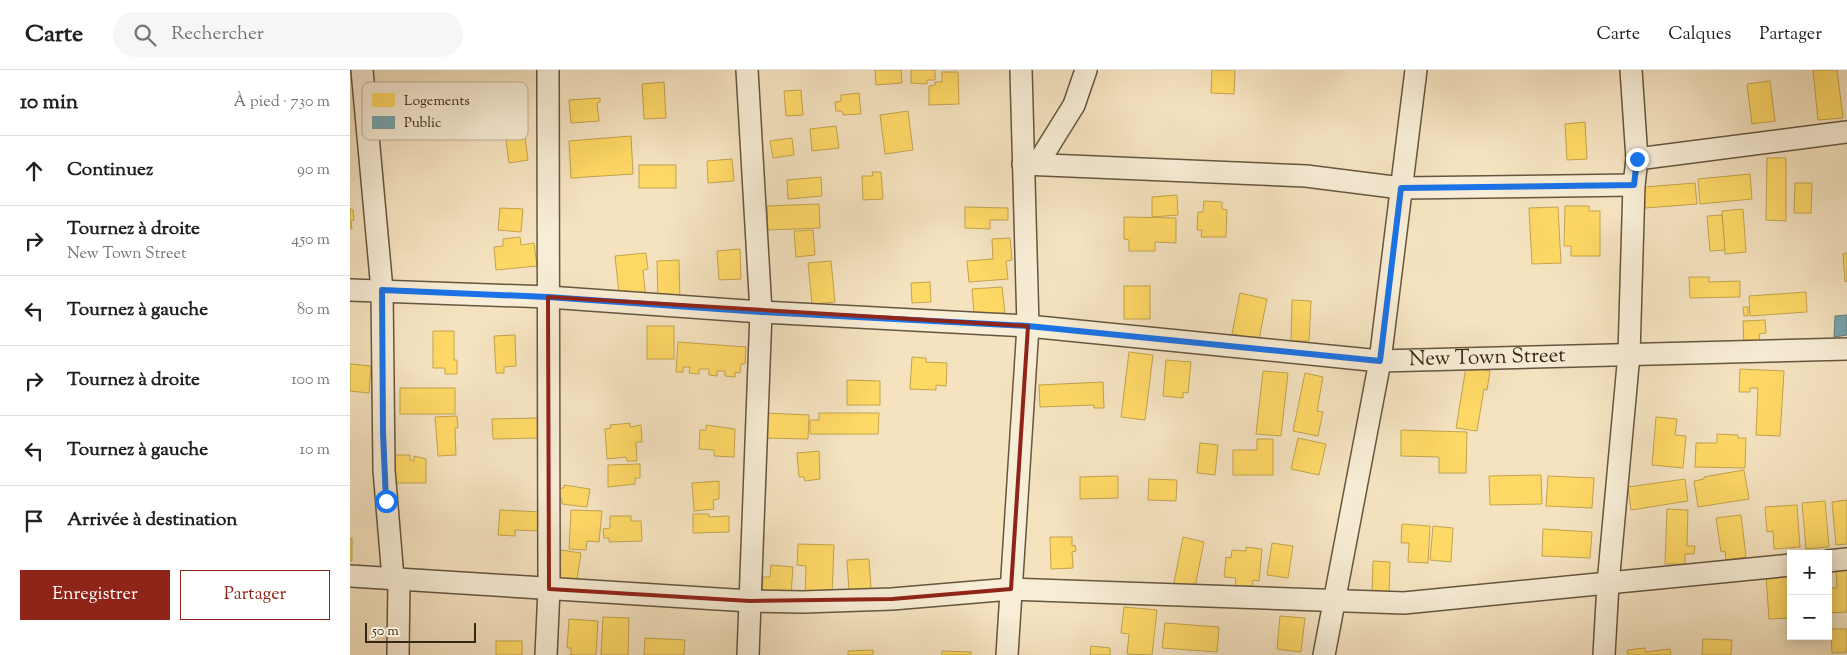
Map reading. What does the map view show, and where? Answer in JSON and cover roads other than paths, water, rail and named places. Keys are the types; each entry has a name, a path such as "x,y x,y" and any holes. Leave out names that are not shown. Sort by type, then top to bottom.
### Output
{"street":[{"path":"546,655 549,589 548,70"},
{"path":"747,70 761,312 748,655"},
{"path":"1007,655 1028,326 1031,164 1021,70"},
{"path":"1031,164 1074,105 1086,70"},
{"path":"1324,655 1380,361 1416,70"},
{"path":"1604,655 1608,584 1629,354 1634,185 1637,159 1631,70"},
{"path":"1637,159 1847,132"},
{"path":"368,140 382,290 384,470 396,578 398,655"},
{"path":"1031,164 1306,176 1401,188 1634,185"},
{"name":"New Town Street","path":"350,290 548,297 761,312 1028,326 1380,361 1847,349"},
{"path":"1832,561 1847,559"},
{"path":"350,576 750,601 803,602 892,599 1012,589 1334,598 1404,603 1787,565"}]}
